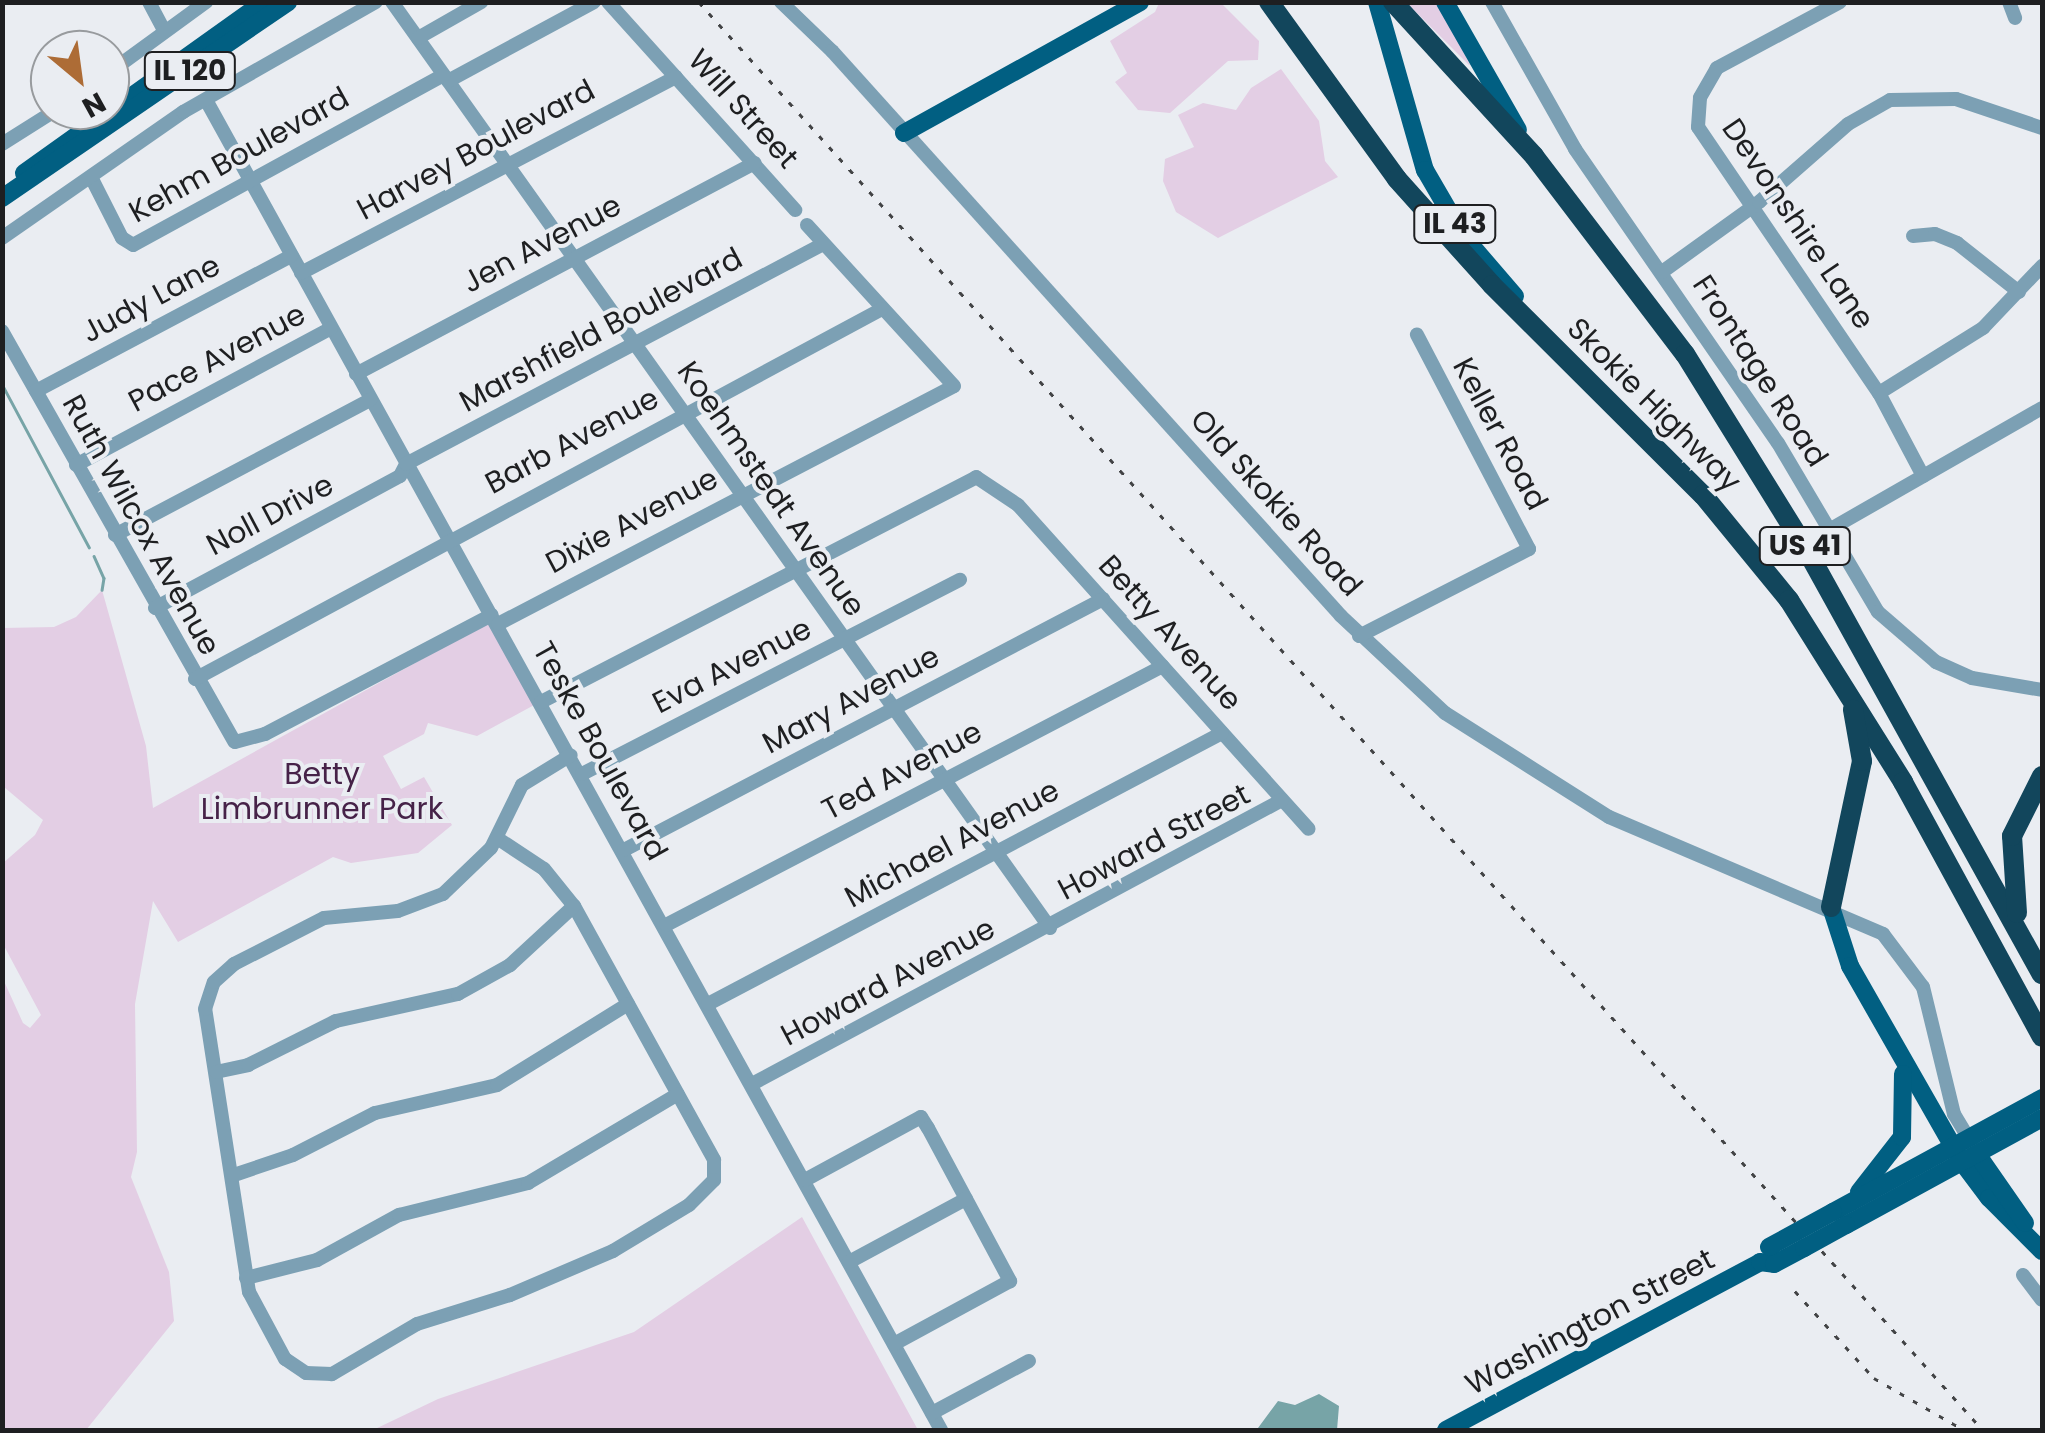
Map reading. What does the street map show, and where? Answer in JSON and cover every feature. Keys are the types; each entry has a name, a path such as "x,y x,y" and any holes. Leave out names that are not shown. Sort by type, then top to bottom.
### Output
{"highway":[{"path":"1255,2 1344,122 1397,179"},
{"name":"Skokie Highway","path":"1270,2 1397,179 1703,495 1790,600 1860,708 2042,1036"},
{"name":"Skokie Highway","path":"1393,2 1534,156 1642,294 1752,457 2039,968"},
{"path":"1790,600 1853,711 1861,745 1831,907"},
{"path":"2039,968 2019,921 2009,861 2020,812 2042,776"}],"main road":[{"name":"IL 120","path":"2,189 264,2"},
{"name":"IL 120","path":"2,198 288,2"},
{"path":"904,133 1140,2"},
{"name":"IL 43","path":"1377,2 1415,142 1441,204 1581,372"},
{"path":"1445,2 1534,156"},
{"path":"1831,907 1850,966 1900,1059 1965,1150 1988,1198 2039,1247"},
{"path":"1843,1213 1902,1138 1907,1100 1900,1059"},
{"name":"Washington Street","path":"1446,1430 1965,1150 2041,1105"}],"street":[{"path":"150,2 163,28"},
{"path":"130,55 163,28 206,2"},
{"path":"2,238 206,100 376,2"},
{"name":"Koehmstedt Avenue","path":"392,2 1050,928"},
{"path":"418,38 481,2"},
{"name":"Kehm Boulevard","path":"91,176 122,238 133,246 250,180 594,2"},
{"name":"Will Street","path":"608,2 796,210"},
{"name":"Old Skokie Road","path":"780,2 904,133 1359,636 1445,713 1577,801 1831,907 1884,934 1913,969 1928,1002 1965,1150"},
{"name":"Frontage Road","path":"1492,2 1575,148 1662,272 1878,612 1910,646 1972,678 2042,690"},
{"name":"Devonshire Lane","path":"1840,2 1718,68 1704,88 1698,110 1704,142 1879,393 1923,476"},
{"path":"2010,2 2015,18"},
{"name":"Harvey Boulevard","path":"301,273 676,76"},
{"path":"1662,272 1750,208 1862,114 1904,96 1956,99 2042,128"},
{"name":"Teske Boulevard","path":"206,100 446,538 666,925 941,1430"},
{"path":"2,144 30,126"},
{"name":"Jen Avenue","path":"356,374 755,164"},
{"path":"806,224 882,309"},
{"path":"1913,236 1934,234 1957,243 2019,292"},
{"name":"Marshfield Boulevard","path":"406,464 822,245"},
{"name":"Judy Lane","path":"36,391 291,256"},
{"path":"1879,393 1983,328 2042,266"},
{"name":"Dixie Avenue","path":"235,742 264,734 495,620 954,386 882,309"},
{"name":"Barb Avenue","path":"195,679 446,538 882,309"},
{"name":"Pace Avenue","path":"76,465 331,328"},
{"name":"Ruth Wilcox Avenue","path":"2,331 195,679 235,742"},
{"name":"Keller Road","path":"1359,636 1529,550 1417,335"},
{"path":"115,535 370,400"},
{"path":"1829,530 2042,408"},
{"name":"Noll Drive","path":"156,608 400,476 406,464"},
{"name":"Betty Avenue","path":"794,569 959,483 984,479 1018,505 1309,829"},
{"path":"541,702 794,569"},
{"name":"Eva Avenue","path":"582,774 960,580"},
{"name":"Mary Avenue","path":"624,850 1103,599"},
{"name":"Ted Avenue","path":"666,925 1163,666"},
{"name":"Michael Avenue","path":"708,1004 1222,732"},
{"path":"497,838 544,869 574,906 716,1168 708,1189 689,1205 613,1252 510,1295 417,1324 332,1374 306,1373 285,1359 246,1278 234,1175 205,1009 222,973 324,918 398,912 443,894 478,865 497,838 522,786 571,755"},
{"name":"Howard Street","path":"1050,928 1282,800"},
{"path":"216,1072 248,1066 336,1021 458,994 510,965 574,906"},
{"name":"Howard Avenue","path":"752,1084 1050,928"},
{"path":"234,1175 293,1155 374,1113 497,1085 628,1004"},
{"path":"246,1278 317,1260 399,1215 528,1183 678,1094"},
{"path":"805,1180 921,1118 1010,1280 894,1344"},
{"path":"849,1262 966,1199"},
{"path":"2023,1276 2042,1300"},
{"path":"932,1413 1029,1360"}],"green space":[{"path":"1159,3 1221,3 1259,41 1258,60 1228,61 1170,113 1138,110 1115,82 1127,73 1110,41 1155,12"},
{"path":"1407,3 1439,3 1470,65 1469,65"},
{"path":"1281,69 1319,121 1325,161 1338,177 1218,238 1176,212 1163,181 1165,159 1194,147 1178,115 1203,103 1236,110 1251,88"},
{"name":"Betty Limbrunner Park","path":"102,590 146,746 153,808 491,621 536,704 477,736 428,723 424,734 383,756 401,789 424,777 452,825 418,853 351,863 333,857 178,942 153,901 135,1004 137,1152 131,1177 169,1272 174,1321 86,1430 3,1430 3,979 23,1023 30,1028 41,1015 3,944 2,864 35,835 43,820 4,787 3,628 54,627 76,617"},
{"path":"802,1217 918,1430 373,1430 438,1399 634,1332"}],"water":[{"path":"1319,1394 1339,1406 1337,1430 1258,1428 1278,1401 1295,1405"}],"waterway":[{"path":"2,384 89,547"},
{"path":"94,556 104,578 102,590"}],"railway":[{"path":"699,2 1983,1430"},
{"path":"1795,1291 1874,1378 1964,1430"}]}
